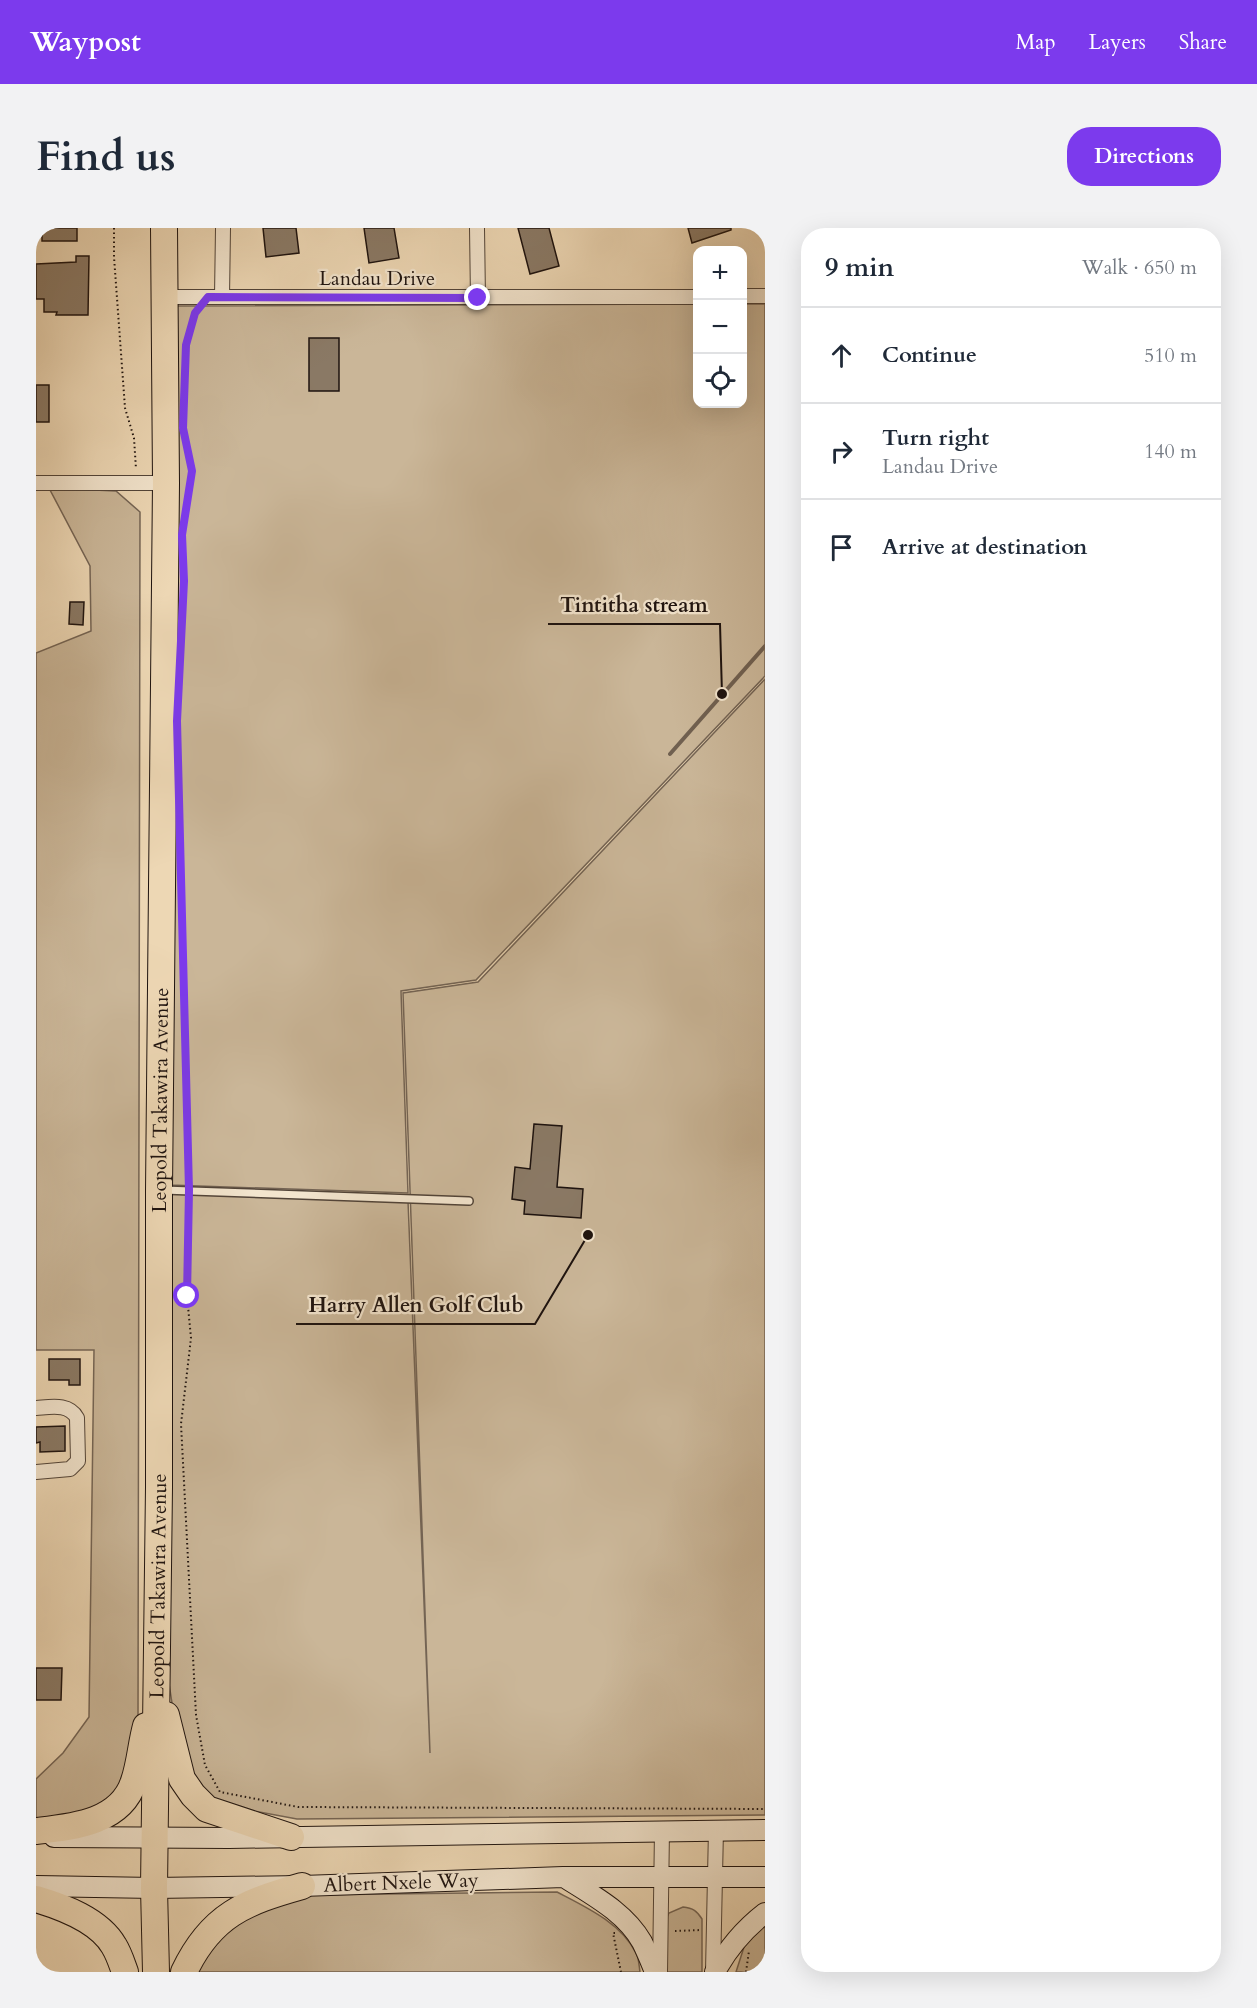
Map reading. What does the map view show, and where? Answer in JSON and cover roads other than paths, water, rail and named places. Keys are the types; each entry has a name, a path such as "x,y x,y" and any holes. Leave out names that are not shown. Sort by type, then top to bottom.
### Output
{"highway":[{"name":"Leopold Takawira Avenue","path":"156,1972 154,1887 166,483 164,228"},
{"path":"36,1831 72,1827 96,1820 118,1808 134,1783 156,1679"},
{"path":"156,1679 182,1779 193,1795 207,1809 291,1837"},
{"path":"184,1972 192,1954 206,1934 228,1916 257,1899 302,1886"},
{"path":"36,1899 59,1905 92,1923 113,1945 125,1972"}],"main road":[{"path":"36,1837 291,1837 765,1830"},
{"path":"563,1877 609,1906 635,1932 655,1972"},
{"name":"Albert Nxele Way","path":"36,1886 302,1886 563,1877 765,1877"},
{"path":"714,1972 736,1938 765,1913"}],"street":[{"path":"222,297 223,228"},
{"path":"477,228 478,298"},
{"path":"747,296 765,296"},
{"name":"Landau Drive","path":"164,297 693,297"},
{"path":"36,483 166,483"},
{"path":"36,1408 62,1407 74,1412 77,1418 78,1461 70,1469 36,1472"},
{"path":"714,1972 716,1829"},
{"path":"660,1972 662,1830"}],"lane":[{"path":"159,1190 469,1201"}],"waterway":[{"path":"670,754 765,646"}],"place":[{"name":"Tintitha stream","path":"722,694"},
{"name":"Harry Allen Golf Club","path":"588,1235"}]}
